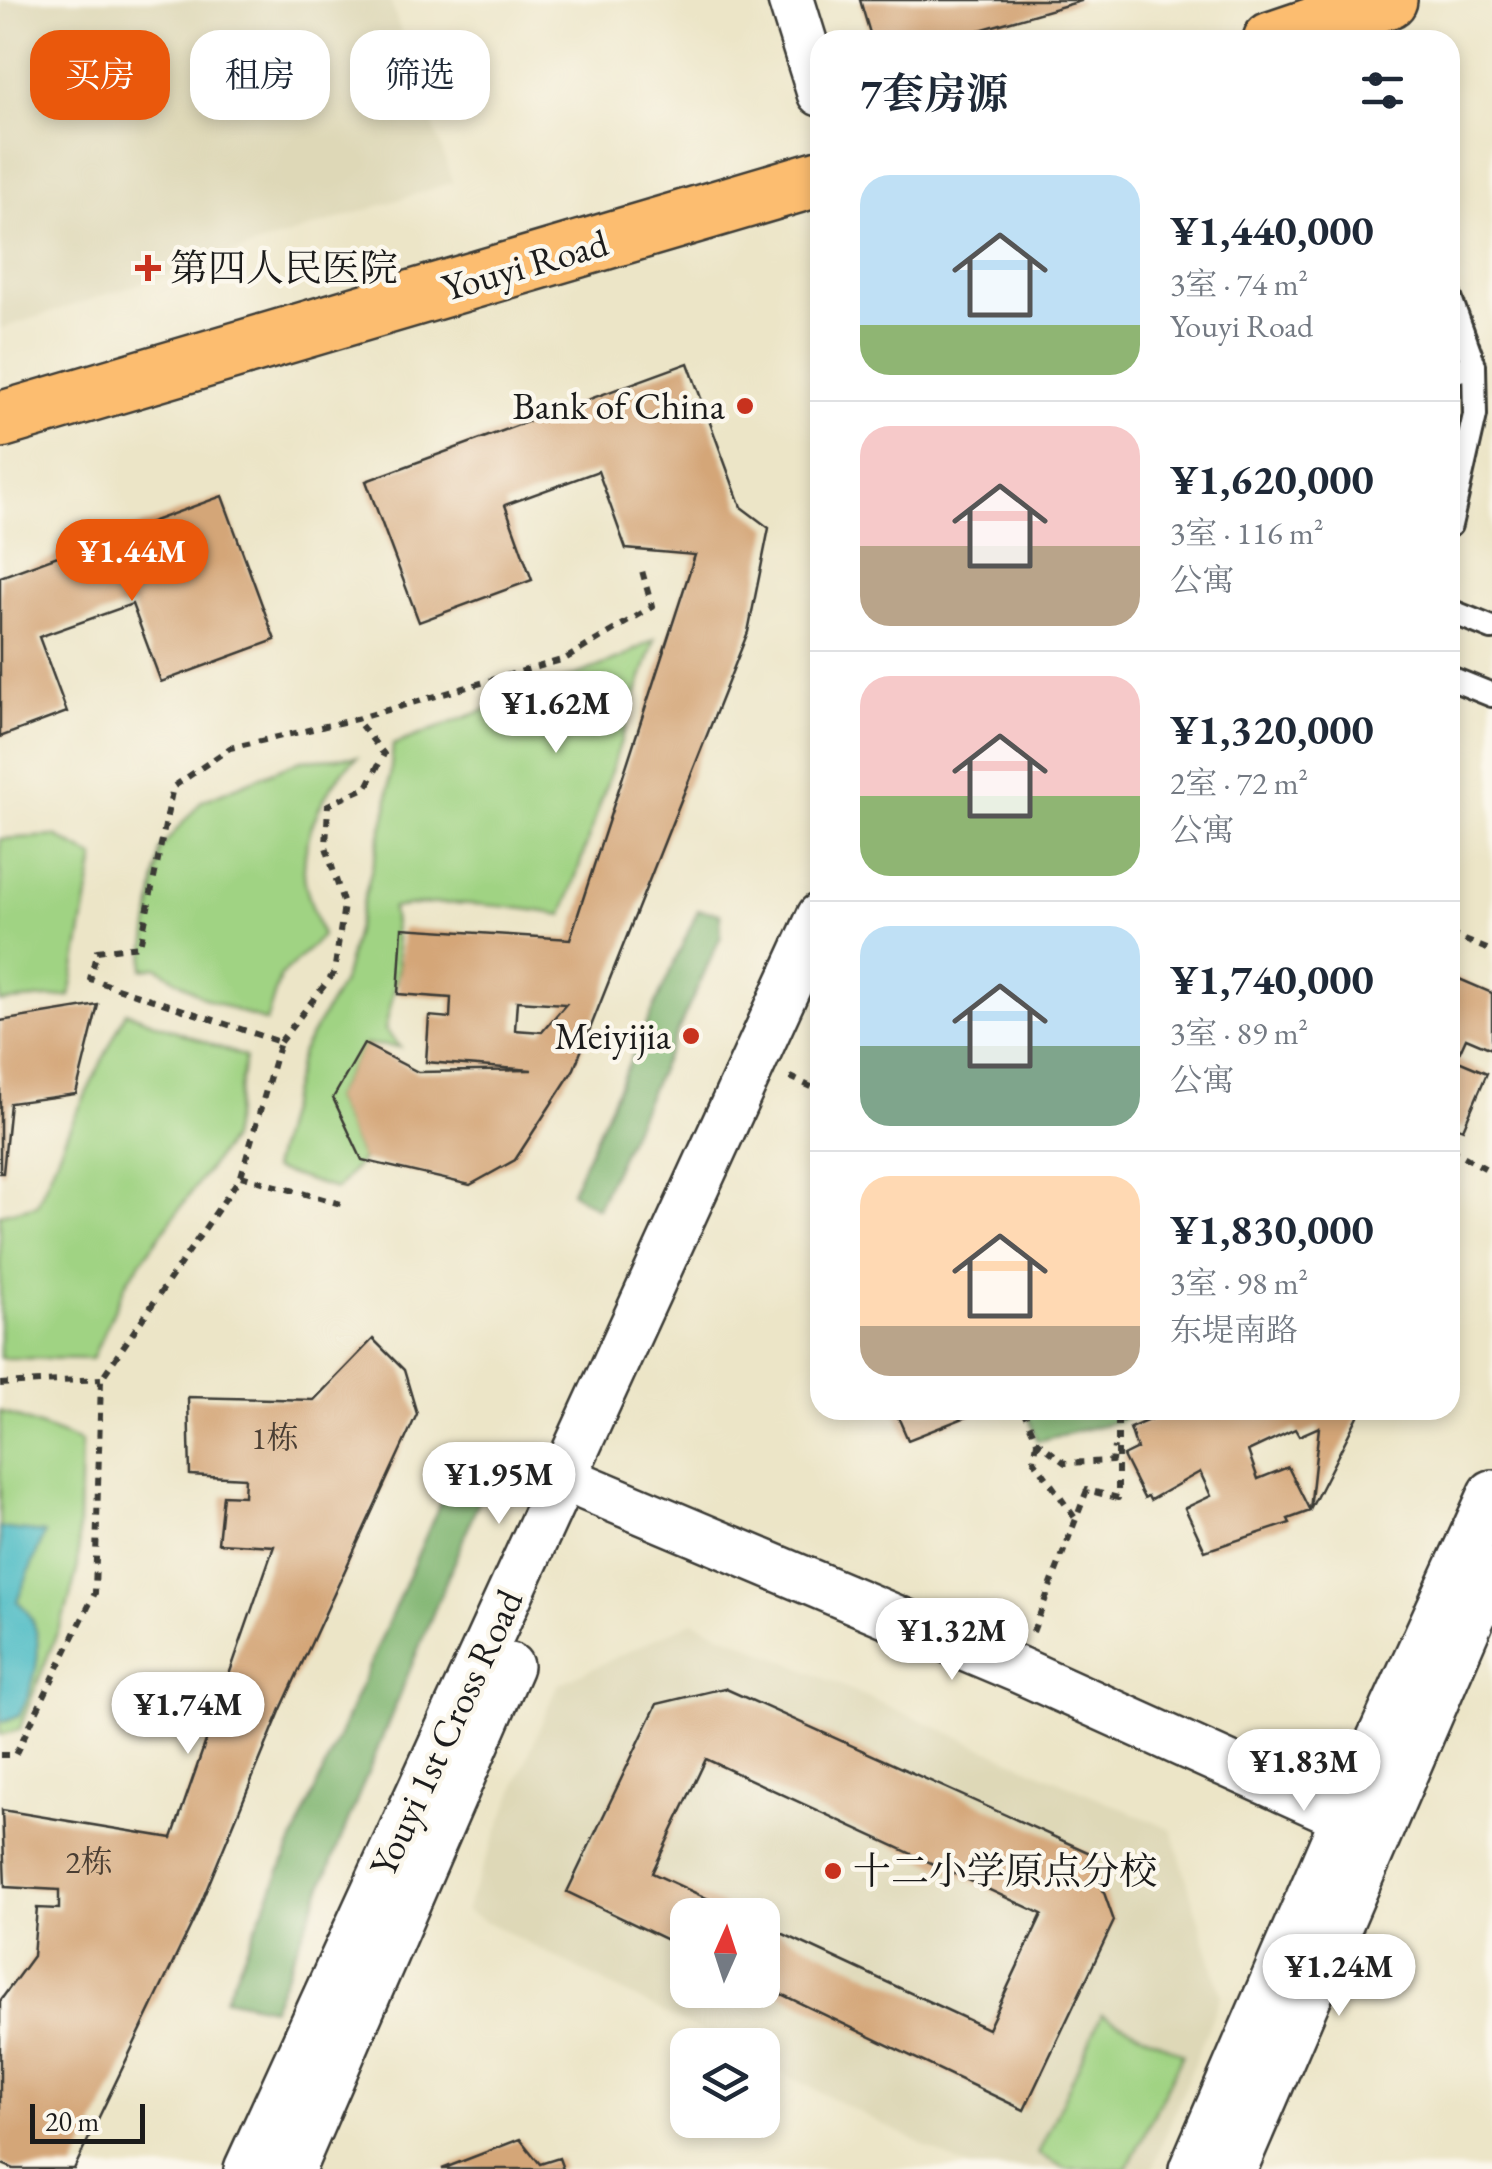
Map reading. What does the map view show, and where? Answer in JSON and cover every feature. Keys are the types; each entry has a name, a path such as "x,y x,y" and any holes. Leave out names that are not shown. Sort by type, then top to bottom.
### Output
{"main road":[{"path":"1305,30 1372,10"},
{"name":"Youyi Road","path":"0,420 810,181"}],"street":[{"path":"791,0 810,61"},
{"name":"Youyi 1st Cross Road","path":"247,2169 810,938"},
{"name":"Youyi 1st Cross Road","path":"292,2169 810,985"},
{"path":"587,1488 1019,1670 1360,1828"},
{"path":"1234,2169 1360,1828 1492,1493"},
{"path":"1192,2169 1492,1571"}],"lane":[{"path":"1460,326 1474,365 1475,415 1460,481"},
{"path":"1460,369 1474,365"},
{"path":"1460,615 1492,628"},
{"path":"1460,682 1492,696"}],"path":[{"path":"280,1042 90,979 98,950 140,946 173,787 230,748 356,719 565,659 652,607 642,567"},
{"path":"0,1755 15,1755 95,1593 100,1379 242,1176 280,1042 334,973 344,904 326,847 328,806 367,786 384,754 356,719"},
{"path":"1460,938 1492,952"},
{"path":"770,1069 810,1087"},
{"path":"1460,1154 1492,1172"},
{"path":"242,1176 341,1204"},
{"path":"0,1384 100,1379"},
{"path":"1028,1420 1037,1441 1065,1464 1112,1461 1118,1420"},
{"path":"1019,1670 1087,1490 1118,1498 1118,1420"},
{"path":"1037,1441 1034,1460 1075,1518"}],"shaded area":[{"path":"0,0 390,0 400,30 350,30 350,120 432,120 453,182 0,329"},
{"name":"十二小学原点分校","path":"693,1621 1172,1830 1221,1995 1152,2169 970,2169 780,2072 780,2028 694,2028 465,1911 557,1685"}],"green space":[{"path":"655,639 563,915 478,904 392,908 399,968 385,1030 400,1047 364,1044 333,1098 362,1160 336,1189 272,1169 302,1051 343,981 387,809 393,745 621,658"},
{"path":"357,757 336,780 308,837 306,884 322,936 280,977 266,1022 204,998 157,967 143,969 160,849 202,801 301,760"},
{"path":"56,836 95,858 70,996 0,1002 0,839"},
{"path":"698,910 720,913 721,936 597,1208 571,1192"},
{"path":"126,1012 245,1057 230,1139 127,1281 92,1359 0,1358 0,1214 37,1205"},
{"path":"0,1411 81,1442 78,1566 68,1605 19,1730 0,1735"},
{"path":"1030,1420 1120,1420 1118,1421 1037,1441"},
{"path":"473,1452 498,1464 488,1478 272,2008 225,1998 460,1457"},
{"path":"1102,2014 1183,2054 1127,2169 1067,2169 1038,2154"}],"water":[{"path":"0,1528 45,1533 17,1601 34,1626 38,1656 35,1672 19,1716 0,1722"}],"building":[{"path":"860,0 1081,0 980,30 869,30"},
{"path":"688,363 741,507 769,528 748,632 574,1069 515,1160 470,1185 362,1160 333,1098 364,1044 418,1072 532,1070 426,1062 429,1016 450,1018 451,998 398,994 402,928 570,939 695,555 626,549 598,471 505,505 532,580 419,622 366,481","holes":["517,1001 566,1004 542,1032 515,1030"]},
{"path":"222,496 275,640 161,682 132,604 39,637 67,712 0,737 0,577"},
{"path":"1460,979 1492,993 1492,1049 1466,1038 1460,1051"},
{"path":"98,1005 76,1094 10,1103 0,1173 0,1021"},
{"path":"1460,1062 1487,1073 1463,1129 1460,1128"},
{"path":"373,1339 404,1370 417,1414 281,1709 196,1915 74,2169 14,2169 0,2163 0,2001 33,1956 37,1908 59,1909 59,1890 5,1887 2,1810 172,1838 274,1546 218,1543 223,1495 244,1496 245,1478 190,1475 188,1397 314,1400"},
{"path":"899,1420 959,1420 908,1440"},
{"path":"1149,1420 1356,1420 1310,1510 1319,1427 1299,1436 1295,1429 1248,1451 1258,1479 1288,1467 1310,1511 1288,1519 1290,1523 1205,1551 1185,1508 1211,1496 1200,1472 1150,1500 1148,1496 1144,1498 1123,1456 1137,1449 1130,1428"},
{"path":"724,1688 1090,1853 1114,1921 1024,2110 780,1994 780,1932 988,2029 1042,1914 706,1759 652,1873 706,1898 670,1898 670,1941 567,1892 657,1704"},
{"path":"520,2139 540,2164 559,2158 563,2169 442,2169"}],"place":[{"name":"第四人民医院","path":"148,268"},
{"name":"Bank of China","path":"745,406"},
{"name":"Meiyijia","path":"691,1036"},
{"name":"十二小学原点分校","path":"833,1871"}]}
